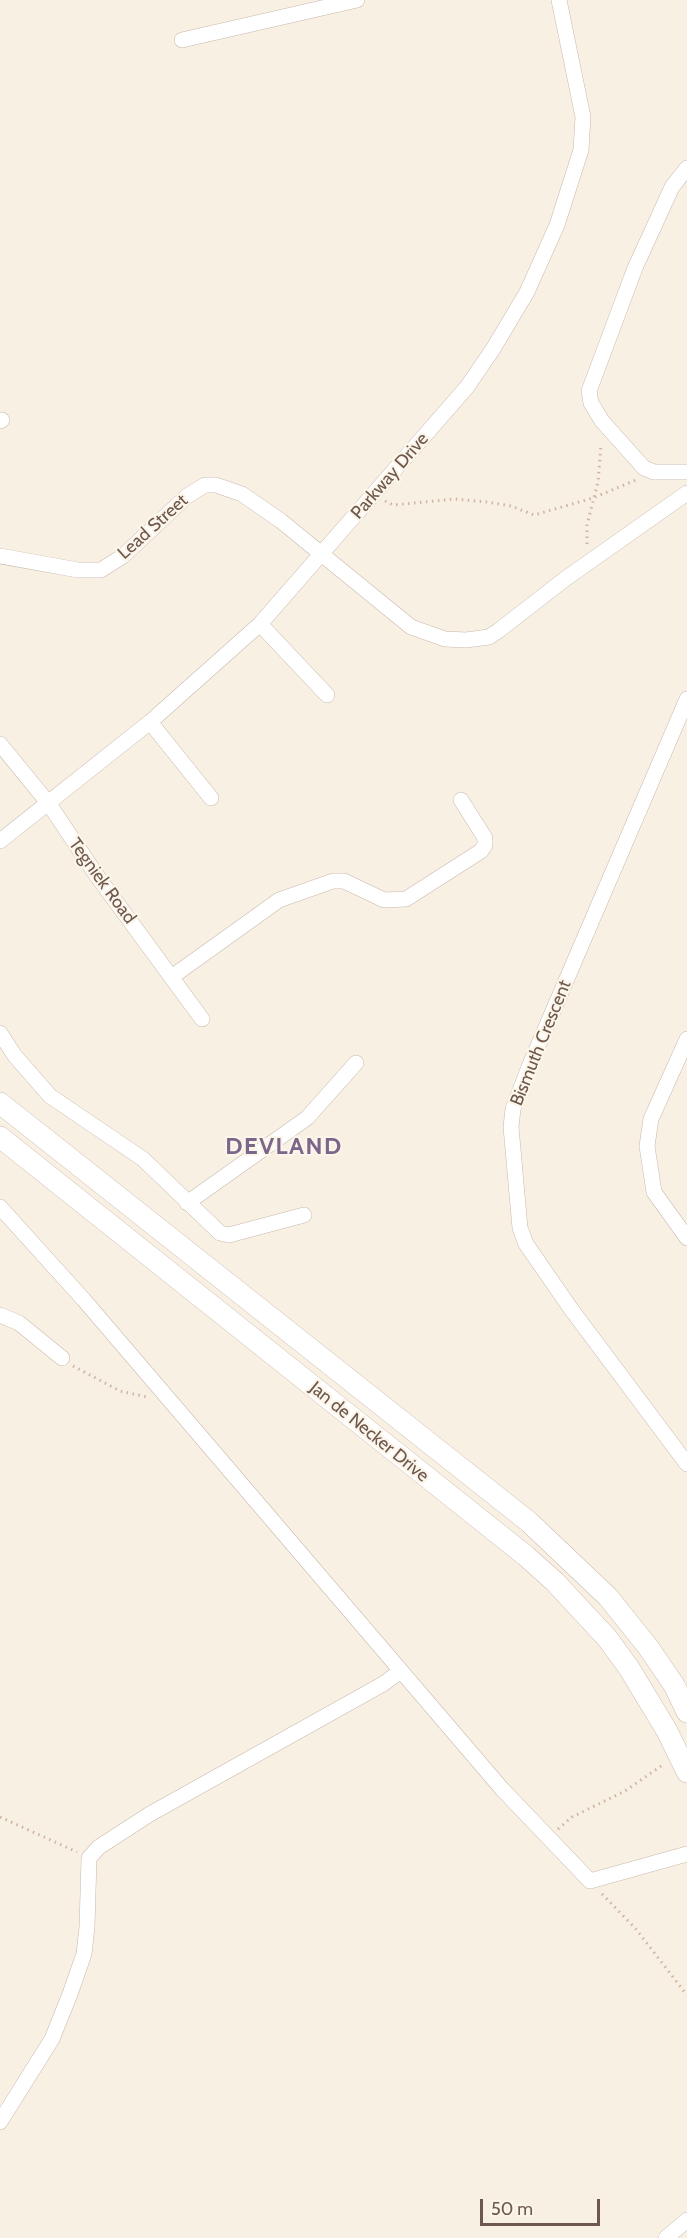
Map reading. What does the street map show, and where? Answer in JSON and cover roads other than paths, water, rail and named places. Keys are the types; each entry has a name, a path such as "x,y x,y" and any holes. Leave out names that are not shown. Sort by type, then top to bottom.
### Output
{"main road":[{"name":"Jan de Necker Drive","path":"0,1103 529,1522 608,1597 648,1647 674,1685 687,1712"},
{"name":"Jan de Necker Drive","path":"0,1137 526,1556 555,1582 607,1638 668,1731 683,1764"}],"street":[{"path":"182,40 357,0"},
{"name":"Parkway Drive","path":"0,841 150,722 260,624 467,387 527,292 557,225 581,150 583,117 559,0"},
{"path":"687,168 672,187 644,249 590,385 591,403 602,421 644,468 654,472 687,472"},
{"name":"Lead Street","path":"0,556 78,570 101,570 123,556 187,496 198,488 212,484 252,500 323,554 411,627 428,634 456,640 489,637 586,564 687,493"},
{"path":"260,624 327,695"},
{"name":"Bismuth Crescent","path":"687,699 529,1066 513,1109 511,1127 520,1228 526,1244 571,1310 687,1464"},
{"path":"150,722 211,798"},
{"name":"Tegniek Road","path":"0,744 49,804 97,876 173,976 202,1019"},
{"path":"173,976 279,900 333,881 344,881 384,900 406,900 481,851 485,845 485,838 461,800"},
{"path":"0,1033 15,1056 50,1096 143,1159 220,1233 229,1235 304,1215"},
{"path":"686,1044 669,1074 650,1128 647,1146 654,1192 687,1238"},
{"path":"187,1203 307,1118 356,1063"},
{"path":"0,1207 401,1671 548,1838 590,1881 687,1854"},
{"path":"0,1315 19,1323 62,1358"},
{"path":"0,2122 52,2039 70,1994 84,1954 89,1858 99,1846 150,1814 269,1750 383,1684 401,1671"},
{"path":"666,2238 687,2220"}],"district":[{"name":"DEVLAND","path":"284,1147"}]}
